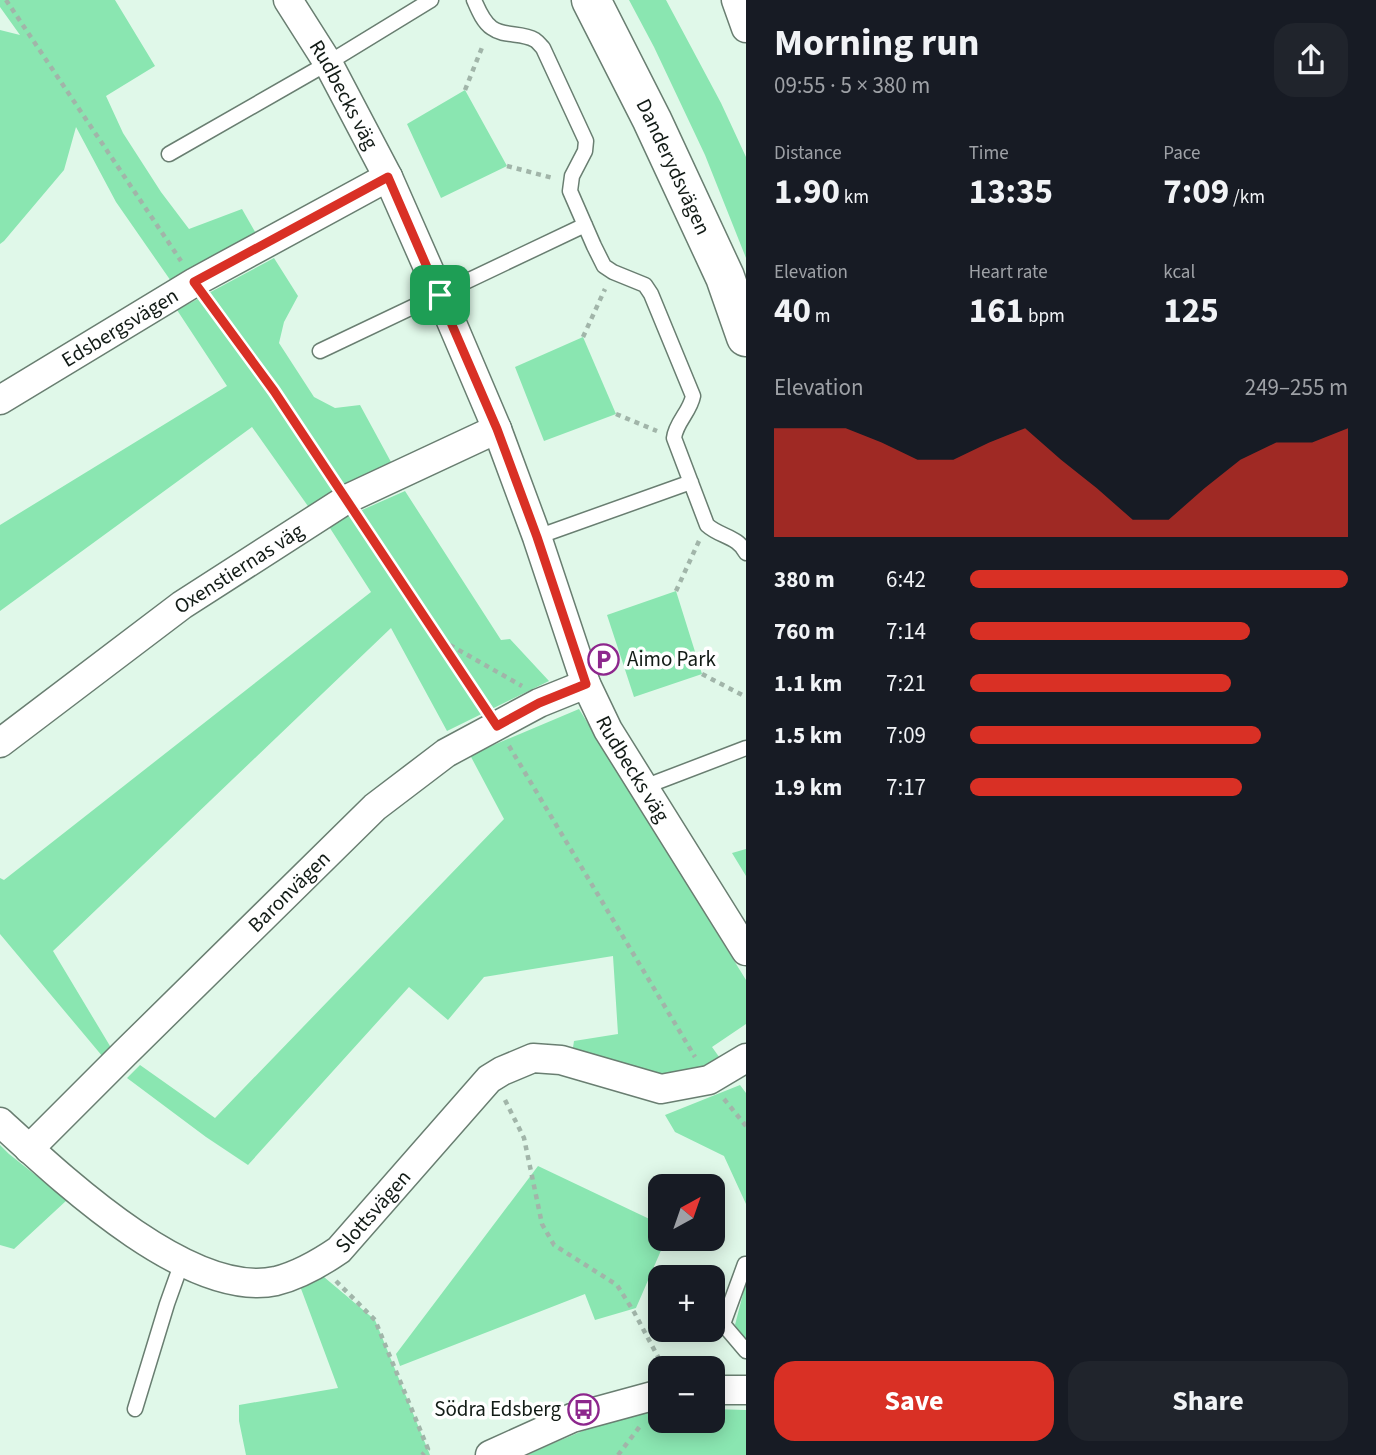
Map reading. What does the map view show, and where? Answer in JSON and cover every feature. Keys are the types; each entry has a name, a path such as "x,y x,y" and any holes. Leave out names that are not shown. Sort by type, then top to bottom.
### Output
{"main road":[{"name":"Danderydsvägen","path":"591,0 653,120 724,277 746,337"}],"street":[{"name":"Rudbecks väg","path":"288,0 328,63 388,177 440,295 497,429 537,537 586,684 608,730 746,951"},
{"path":"736,0 746,28"},
{"name":"Edsbergsvägen","path":"0,400 194,282 388,177"},
{"name":"Oxenstiernas väg","path":"0,743 182,605 347,499 497,429"},
{"name":"Baronvägen","path":"29,1149 375,807 446,753 539,703 586,684"},
{"name":"Slottsvägen","path":"0,1122 124,1227 206,1273 239,1282 259,1282 276,1280 316,1266 339,1250 489,1079 533,1058 561,1060 661,1090 709,1080 746,1058"},
{"path":"725,1391 746,1390"},
{"path":"490,1455 572,1418 648,1397"}],"lane":[{"path":"169,154 328,63 430,0"},
{"path":"474,0 490,27 500,32 535,39 543,48 586,141 585,151 572,176 570,191 604,266 645,285 651,295 692,396 691,405 675,430 674,438 707,525 719,534 740,543 746,553"},
{"path":"320,351 585,225"},
{"path":"537,537 691,482"},
{"path":"644,787 746,748"},
{"path":"135,1409 167,1304 183,1262"},
{"path":"746,1264 723,1324 746,1351"}],"path":[{"path":"6,0 194,282 274,391 497,726 709,1080 746,1126"},
{"path":"466,90 490,27"},
{"path":"507,166 571,182"},
{"path":"583,337 613,272"},
{"path":"616,414 674,438"},
{"path":"676,591 707,525"},
{"path":"440,640 530,690"},
{"path":"702,674 746,697"},
{"path":"494,1076 524,1138 542,1224 554,1245 617,1285 658,1356"},
{"path":"316,1266 328,1272 375,1321 428,1449 422,1455"}],"green space":[{"path":"0,0 115,0 155,66 106,96 123,133 161,192 189,229 242,209 258,237 173,284 116,202 76,127 64,170 0,244 0,30 20,35 0,7"},
{"path":"629,0 666,0 721,103 746,157 746,258 705,155"},
{"path":"465,90 507,166 441,198 407,124"},
{"path":"274,258 298,296 284,322 279,343 314,397 335,408 360,405 391,462 310,509 252,427 0,611 0,525 227,386 177,310"},
{"path":"583,337 616,414 544,441 515,367"},
{"path":"405,491 501,640 510,639 549,681 447,731 391,628 53,951 113,1051 103,1057 0,934 0,878 4,880 371,592 328,525"},
{"path":"676,591 702,674 634,697 607,615"},
{"path":"579,709 746,980 746,1024 712,1047 722,1061 662,1084 572,1054 574,1041 618,1034 613,956 484,977 448,1020 409,987 248,1165 127,1078 140,1065 215,1118 504,819 470,755"},
{"path":"746,849 746,876 732,853"},
{"path":"740,1085 746,1093 746,1204 724,1156 675,1132 665,1115"},
{"path":"0,1145 67,1200 14,1249 0,1245"},
{"path":"538,1166 648,1218 648,1251 661,1251 655,1265 648,1265 648,1280 636,1308 595,1320 585,1294 400,1366 396,1354"},
{"path":"324,1277 375,1320 430,1455 246,1455 239,1421 239,1405 338,1388 300,1286"},
{"path":"746,1282 746,1341 735,1325"},
{"path":"725,1409 746,1410 746,1455 527,1455 592,1428 648,1413 648,1433 725,1433"}],"place":[{"name":"Aimo Park","path":"604,659"},
{"name":"Södra Edsberg","path":"584,1409"}],"route":[{"path":"388,177 440,295 497,429 537,537 586,684 539,703 497,726 274,391 194,282 388,177"}]}
